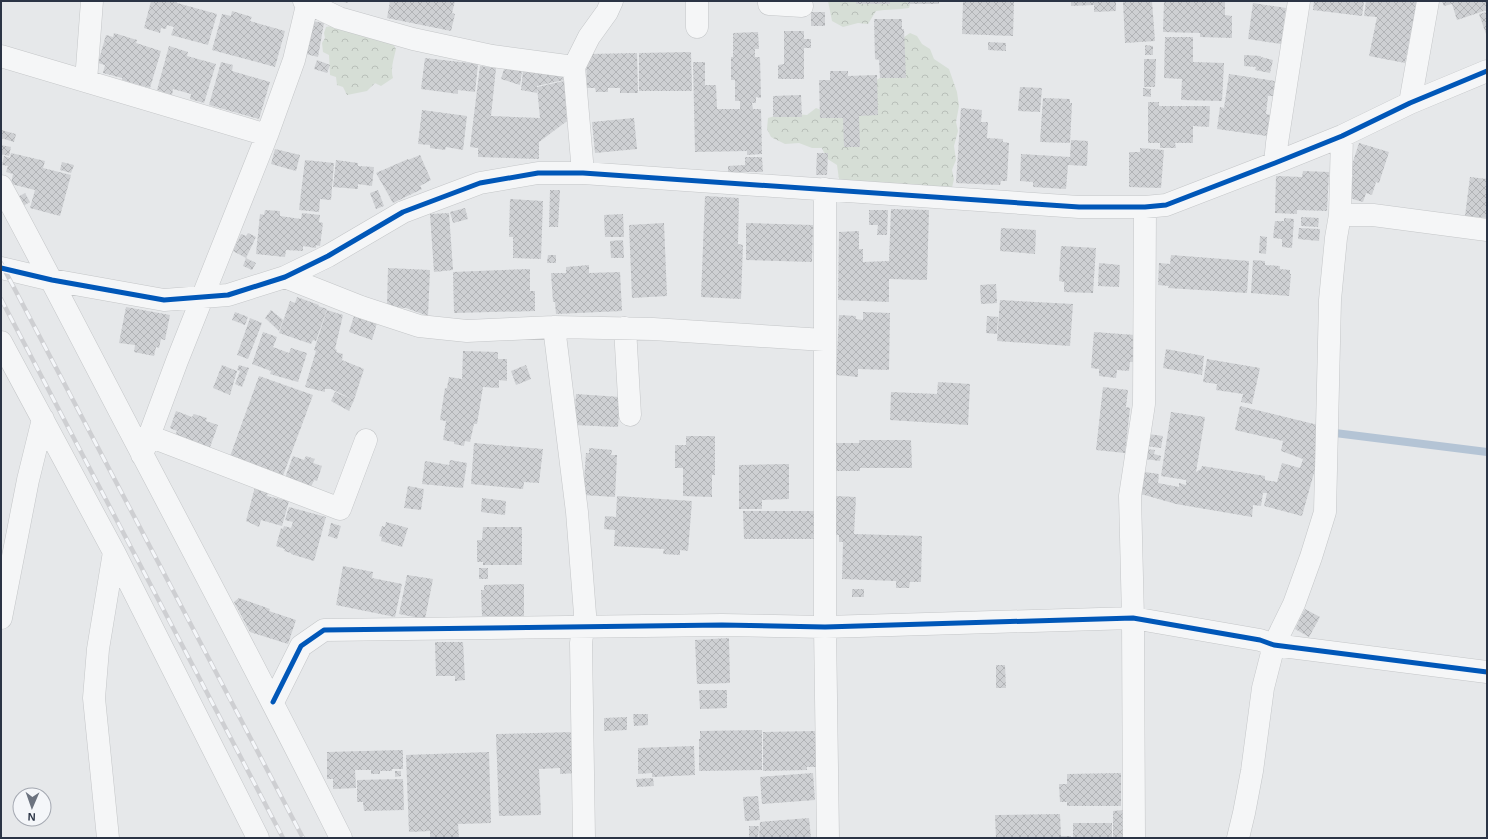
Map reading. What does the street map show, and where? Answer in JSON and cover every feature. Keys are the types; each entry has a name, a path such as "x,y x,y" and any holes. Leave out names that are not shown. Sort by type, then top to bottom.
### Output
{"street":[{"path":"86,81 92,1"},
{"path":"583,172 574,67 588,37 607,12 612,1"},
{"path":"697,1 697,27"},
{"path":"769,1 769,4 802,6"},
{"path":"1275,163 1299,1"},
{"path":"1410,103 1428,1"},
{"path":"146,446 177,361 267,136 294,60 306,2 339,18 413,39 492,56 574,67"},
{"path":"1,56 267,136"},
{"path":"1,268 52,280 164,300 228,295 285,277 328,256 403,212 480,183 538,173 583,172 1080,207 1145,207 1166,205 1342,136 1410,103 1487,71"},
{"path":"1238,838 1252,771 1263,688 1274,645 1294,604 1325,512 1330,300 1336,238 1340,215 1342,136"},
{"path":"1,186 52,280 146,446 341,838"},
{"path":"825,190 824,340 828,838"},
{"path":"1134,838 1133,618 1130,496 1144,404 1145,207"},
{"path":"1340,215 1374,215 1487,230"},
{"path":"285,277 361,307 418,326 467,331 554,327 625,328 824,340"},
{"path":"554,327 577,512 585,614 581,643 584,838"},
{"path":"625,328 630,415"},
{"path":"1,342 114,552 258,838"},
{"path":"1,618 28,480 43,420"},
{"path":"146,446 340,509 366,440"},
{"path":"108,838 94,698 98,649 114,552"},
{"path":"273,702 301,646 324,630 722,625 826,627 1133,618 1260,640 1274,645 1487,672"}],"green space":[{"path":"828,1 911,1 909,8 876,11 868,24 858,23 843,27 832,21"},
{"path":"331,26 393,44 396,49 392,67 393,78 381,86 375,83 367,91 347,95 343,87 337,85 336,77 330,75 329,55 323,52 322,43 325,38 324,33 326,27"},
{"path":"910,33 917,36 922,44 930,49 934,59 949,69 957,92 959,106 956,122 958,131 954,146 956,160 952,170 954,179 951,192 840,186 837,165 826,158 822,148 812,148 799,143 785,144 771,137 767,129 768,118 784,113 807,115 816,108 829,113 884,75 900,40"}],"building":[{"path":"151,1 177,1 177,3 217,14 208,45 171,35 174,27 167,25 166,29 161,28 160,33 144,28"},
{"path":"390,1 455,1 452,13 455,14 451,31 387,18"},
{"path":"856,1 890,1 890,4 856,4"},
{"path":"908,1 939,1 939,4 908,4"},
{"path":"963,1 1014,1 1013,36 962,34"},
{"path":"1071,1 1116,1 1116,11 1094,12 1094,5 1071,6"},
{"path":"1123,1 1152,1 1155,41 1125,43"},
{"path":"1164,1 1225,1 1225,15 1232,16 1232,38 1200,37 1200,33 1163,32"},
{"path":"1314,1 1364,1 1362,16 1313,10"},
{"path":"1366,1 1417,1 1405,63 1369,56 1377,17 1364,16"},
{"path":"1442,1 1487,1 1487,10 1457,20 1452,4 1444,6"},
{"path":"1253,3 1286,8 1281,44 1248,39"},
{"path":"232,11 252,17 250,21 285,31 275,67 212,50 222,14 231,16"},
{"path":"811,12 825,12 825,26 811,26"},
{"path":"1487,12 1487,37 1479,14"},
{"path":"874,19 902,19 902,29 904,29 906,78 880,78 879,60 875,59"},
{"path":"312,21 324,23 318,57 306,54"},
{"path":"784,31 804,31 804,39 811,39 811,48 804,48 804,79 778,79 778,65 784,64"},
{"path":"758,32 759,49 755,49 755,57 760,57 761,98 756,97 756,103 752,103 753,109 761,109 762,154 747,155 747,151 695,152 693,62 705,62 705,85 716,85 717,109 740,109 740,101 735,101 735,80 731,80 733,33"},
{"path":"114,33 137,40 136,43 161,51 150,88 103,73 105,65 98,63 106,35 113,37"},
{"path":"1165,37 1193,37 1193,62 1224,63 1222,101 1181,100 1182,79 1164,78"},
{"path":"988,42 1006,43 1006,51 988,50"},
{"path":"1145,45 1153,46 1153,55 1145,55"},
{"path":"169,46 188,52 187,56 216,64 204,103 190,99 191,94 173,89 172,95 157,90"},
{"path":"691,52 692,91 639,91 639,53"},
{"path":"637,53 638,93 620,93 620,88 608,88 608,92 596,92 595,88 587,88 586,57 589,54"},
{"path":"1244,55 1261,56 1273,60 1270,73 1255,70 1256,67 1244,66"},
{"path":"425,58 478,64 475,92 458,90 458,94 421,89"},
{"path":"1144,59 1156,59 1155,87 1144,87"},
{"path":"317,60 330,65 327,73 314,69"},
{"path":"221,62 233,65 232,71 270,82 259,119 209,105"},
{"path":"480,66 496,68 491,116 540,118 537,87 564,81 567,121 539,142 539,159 478,157 478,148 470,147"},
{"path":"505,66 522,71 520,85 501,79"},
{"path":"523,71 562,76 564,80 537,86 537,93 521,90"},
{"path":"830,71 848,71 848,76 877,75 878,115 859,116 860,147 844,147 843,118 820,118 819,80 830,80"},
{"path":"1229,74 1275,81 1273,96 1268,96 1266,114 1270,115 1267,136 1217,129 1220,107 1224,108"},
{"path":"1020,87 1042,88 1040,112 1018,111"},
{"path":"1143,88 1151,89 1151,97 1143,96"},
{"path":"801,95 802,117 773,117 773,96"},
{"path":"1043,98 1070,99 1070,103 1072,103 1070,143 1040,142"},
{"path":"1148,102 1159,102 1159,106 1210,106 1209,127 1193,126 1193,143 1175,143 1176,148 1160,148 1160,143 1148,143"},
{"path":"961,108 982,110 981,122 988,122 987,138 1003,139 1003,142 1009,143 1007,181 1001,181 1000,185 956,183"},
{"path":"422,110 467,116 463,150 446,147 445,150 430,148 430,145 418,144"},
{"path":"634,118 637,149 595,153 592,122"},
{"path":"1,130 16,134 14,142 1,138"},
{"path":"1071,140 1088,141 1087,166 1068,165 1066,189 1033,187 1033,182 1020,181 1021,154 1070,157"},
{"path":"1359,143 1389,152 1379,183 1376,182 1372,195 1366,193 1363,202 1346,197 1353,175 1349,174"},
{"path":"1,145 11,147 9,156 1,154"},
{"path":"1140,148 1164,150 1161,188 1129,187 1129,152 1140,152"},
{"path":"275,149 300,155 296,171 271,164"},
{"path":"11,153 45,161 43,168 71,175 60,216 30,208 35,190 11,184 13,174 6,172 8,166 2,165 4,156 10,158"},
{"path":"817,153 828,153 827,175 816,175"},
{"path":"420,155 431,180 420,186 422,189 393,203 376,173"},
{"path":"745,157 762,157 763,172 728,172 728,166 745,165"},
{"path":"305,160 334,163 331,200 320,199 319,212 299,210"},
{"path":"336,160 358,163 358,166 374,167 372,186 358,184 358,189 333,187"},
{"path":"62,162 74,165 71,173 60,170"},
{"path":"1303,171 1329,172 1327,211 1297,210 1297,214 1275,213 1276,176 1302,177"},
{"path":"1470,177 1487,179 1487,218 1465,216"},
{"path":"378,190 384,206 376,209 370,193"},
{"path":"550,190 560,190 558,227 549,227"},
{"path":"25,193 30,202 23,206 18,197"},
{"path":"705,196 739,198 738,244 743,245 741,299 701,297"},
{"path":"510,199 543,201 541,259 513,258 513,237 509,237"},
{"path":"465,208 468,219 453,223 450,212"},
{"path":"891,209 929,210 927,280 889,279 889,302 838,300 839,232 859,231 859,249 863,249 863,262 889,261"},
{"path":"265,210 280,211 280,216 301,219 302,213 320,215 319,222 323,223 320,246 316,245 316,248 303,246 303,251 286,250 285,257 256,254 260,214 264,215"},
{"path":"869,210 888,210 887,235 877,235 878,225 869,225"},
{"path":"449,213 453,270 434,272 430,214"},
{"path":"623,214 624,237 605,237 604,215"},
{"path":"1301,217 1319,218 1318,227 1301,226"},
{"path":"1284,218 1294,219 1292,248 1282,247 1282,239 1273,238 1275,221 1284,221"},
{"path":"664,223 667,296 632,298 629,225"},
{"path":"746,223 813,225 812,262 746,260"},
{"path":"1001,228 1036,230 1035,254 1000,251"},
{"path":"1299,228 1320,229 1319,241 1298,239"},
{"path":"248,233 256,237 246,258 233,251 241,234 246,236"},
{"path":"1260,236 1267,237 1266,254 1259,253"},
{"path":"623,240 624,258 611,258 610,241"},
{"path":"1061,246 1096,248 1093,293 1064,292 1064,282 1059,281"},
{"path":"548,255 556,255 556,263 547,263"},
{"path":"1171,255 1249,261 1247,293 1168,288 1169,286 1158,285 1159,263 1170,264"},
{"path":"246,258 256,263 252,270 243,266"},
{"path":"1253,260 1265,261 1265,265 1280,266 1280,269 1290,270 1289,296 1251,293"},
{"path":"1099,263 1120,265 1119,287 1098,286"},
{"path":"589,265 589,273 620,272 622,311 556,314 555,302 553,302 551,273 566,273 566,267"},
{"path":"388,268 430,270 428,316 406,308 387,307"},
{"path":"530,269 530,291 535,291 535,311 454,313 453,272"},
{"path":"996,284 997,303 981,304 980,285"},
{"path":"297,297 327,309 316,341 313,340 311,344 279,333 290,301 295,303"},
{"path":"1000,300 1073,304 1070,346 997,341"},
{"path":"126,307 170,315 165,340 161,339 159,348 156,347 154,356 134,352 135,345 119,343"},
{"path":"271,310 283,320 279,331 265,318"},
{"path":"327,310 343,315 335,349 337,350 336,352 343,354 342,360 364,369 354,400 331,389 325,389 325,392 305,387 316,351 314,350"},
{"path":"235,312 248,317 245,325 232,320"},
{"path":"863,312 890,313 889,370 858,369 858,377 836,375 839,315 856,316 856,319 863,320"},
{"path":"354,316 377,323 372,340 349,332"},
{"path":"987,316 998,317 997,334 986,333"},
{"path":"250,318 262,323 248,359 237,355"},
{"path":"263,332 277,337 273,347 289,353 291,348 307,353 298,382 270,374 271,371 252,364"},
{"path":"1094,332 1135,335 1133,362 1130,362 1129,371 1117,370 1116,378 1099,376 1099,369 1091,368"},
{"path":"1166,349 1204,356 1202,375 1163,368"},
{"path":"463,351 498,352 498,359 507,359 507,381 499,380 499,388 483,387 477,424 474,424 470,442 465,441 464,446 443,440 446,421 440,420 445,388 447,388 449,377 462,379"},
{"path":"1207,359 1260,368 1252,404 1241,402 1243,394 1216,390 1217,384 1203,382"},
{"path":"222,365 237,371 230,395 213,388"},
{"path":"239,365 249,368 242,387 235,384 240,371 237,370"},
{"path":"526,365 531,379 516,385 511,371"},
{"path":"259,376 313,395 281,481 228,462"},
{"path":"938,382 970,384 968,425 890,420 891,392 937,394"},
{"path":"1103,387 1128,390 1126,407 1130,408 1125,453 1096,450"},
{"path":"335,392 354,400 349,411 331,401"},
{"path":"576,394 620,397 618,427 574,425"},
{"path":"1240,406 1318,425 1317,462 1302,516 1264,506 1267,493 1263,493 1261,506 1253,505 1252,517 1176,504 1141,494 1145,472 1159,474 1158,483 1179,487 1179,483 1186,485 1186,480 1161,476 1171,412 1205,417 1196,472 1201,469 1202,466 1265,476 1265,480 1277,482 1282,463 1300,468 1303,459 1281,451 1283,441 1235,430"},
{"path":"176,411 192,417 194,414 207,418 206,421 218,425 209,450 174,438 177,431 170,428"},
{"path":"1148,434 1163,436 1161,448 1146,446"},
{"path":"686,436 715,436 715,475 712,475 712,497 683,496 683,468 675,468 675,445 686,445"},
{"path":"859,440 911,440 912,468 860,468 860,471 836,471 835,443 859,443"},
{"path":"474,443 543,449 539,483 524,482 523,489 471,484"},
{"path":"589,448 612,450 611,455 617,455 615,497 583,495 586,453 589,453"},
{"path":"1146,449 1155,450 1154,454 1161,456 1160,461 1145,459"},
{"path":"293,456 304,460 306,456 315,459 313,463 322,466 317,481 314,480 311,487 285,478"},
{"path":"450,460 467,463 463,488 422,484 425,461 449,465"},
{"path":"789,464 789,499 762,500 762,509 739,509 739,465"},
{"path":"408,486 424,489 421,510 404,508"},
{"path":"255,487 269,491 267,496 289,501 282,526 261,520 259,527 246,521"},
{"path":"617,496 692,501 688,551 680,550 680,555 663,554 664,549 614,546 615,530 604,529 605,516 616,517"},
{"path":"835,496 856,497 854,534 922,536 921,582 910,582 909,588 896,588 896,581 842,579 843,542 839,542 839,535 834,535"},
{"path":"482,498 506,501 505,515 481,512"},
{"path":"289,507 326,517 314,561 291,554 284,551 285,549 276,546 281,528 283,529 284,526 291,528 293,522 285,520"},
{"path":"743,511 814,511 814,539 744,539"},
{"path":"386,522 408,528 402,547 381,541 382,537 379,536 382,526 385,527"},
{"path":"331,523 341,526 337,539 328,536"},
{"path":"483,527 522,527 522,565 483,565 483,562 477,562 477,540 482,540"},
{"path":"343,566 373,572 372,578 402,584 395,617 336,605"},
{"path":"479,568 488,568 488,579 479,579"},
{"path":"407,575 433,579 425,619 399,614"},
{"path":"524,584 524,616 482,616 481,590 484,590 484,585"},
{"path":"852,589 864,589 864,597 852,597"},
{"path":"239,598 270,609 269,611 296,620 288,644 250,632 234,602"},
{"path":"1305,609 1320,617 1309,637 1295,629"},
{"path":"729,638 730,683 697,684 695,640"},
{"path":"435,642 463,642 465,680 455,681 455,676 436,676"},
{"path":"996,665 1005,665 1006,688 996,688"},
{"path":"699,690 727,690 727,708 700,709"},
{"path":"633,714 648,714 648,725 634,726"},
{"path":"627,717 627,730 604,731 604,718"},
{"path":"762,730 762,770 699,771 700,731"},
{"path":"817,731 818,767 807,767 807,770 763,771 763,732"},
{"path":"574,732 576,773 560,774 560,768 539,769 541,815 499,816 496,734"},
{"path":"694,746 695,775 652,777 652,773 638,774 638,748"},
{"path":"403,750 403,769 380,771 380,774 371,774 371,770 355,770 356,788 333,789 333,779 327,779 327,752"},
{"path":"489,752 491,823 458,824 459,838 430,838 430,831 409,832 406,755"},
{"path":"395,771 401,771 401,776 395,777"},
{"path":"813,773 815,800 762,804 760,777"},
{"path":"1121,773 1121,806 1067,806 1067,802 1060,802 1059,784 1067,784 1067,774"},
{"path":"653,778 654,786 637,787 636,779"},
{"path":"403,779 404,810 364,811 363,802 357,802 357,780"},
{"path":"758,796 760,820 745,821 743,797"},
{"path":"1124,810 1125,838 1113,838 1113,811"},
{"path":"1060,814 1061,836 1071,836 1071,838 996,838 995,815"},
{"path":"809,818 811,838 759,838 760,822"},
{"path":"1073,823 1112,823 1112,838 1073,838"},
{"path":"749,826 759,826 758,838 749,838"}],"waterway":[{"path":"1335,433 1487,452"}],"railway":[{"path":"1,263 303,838"},
{"path":"1,299 283,838"}],"cycle path":[{"path":"1,268 52,280 164,300 228,295 285,277 328,256 403,212 480,183 538,173 583,173 1079,207 1145,207 1166,205 1342,136 1410,103 1487,71"},
{"path":"273,702 301,646 324,630 722,625 825,627 1133,618 1260,640 1274,645 1487,672"}]}
